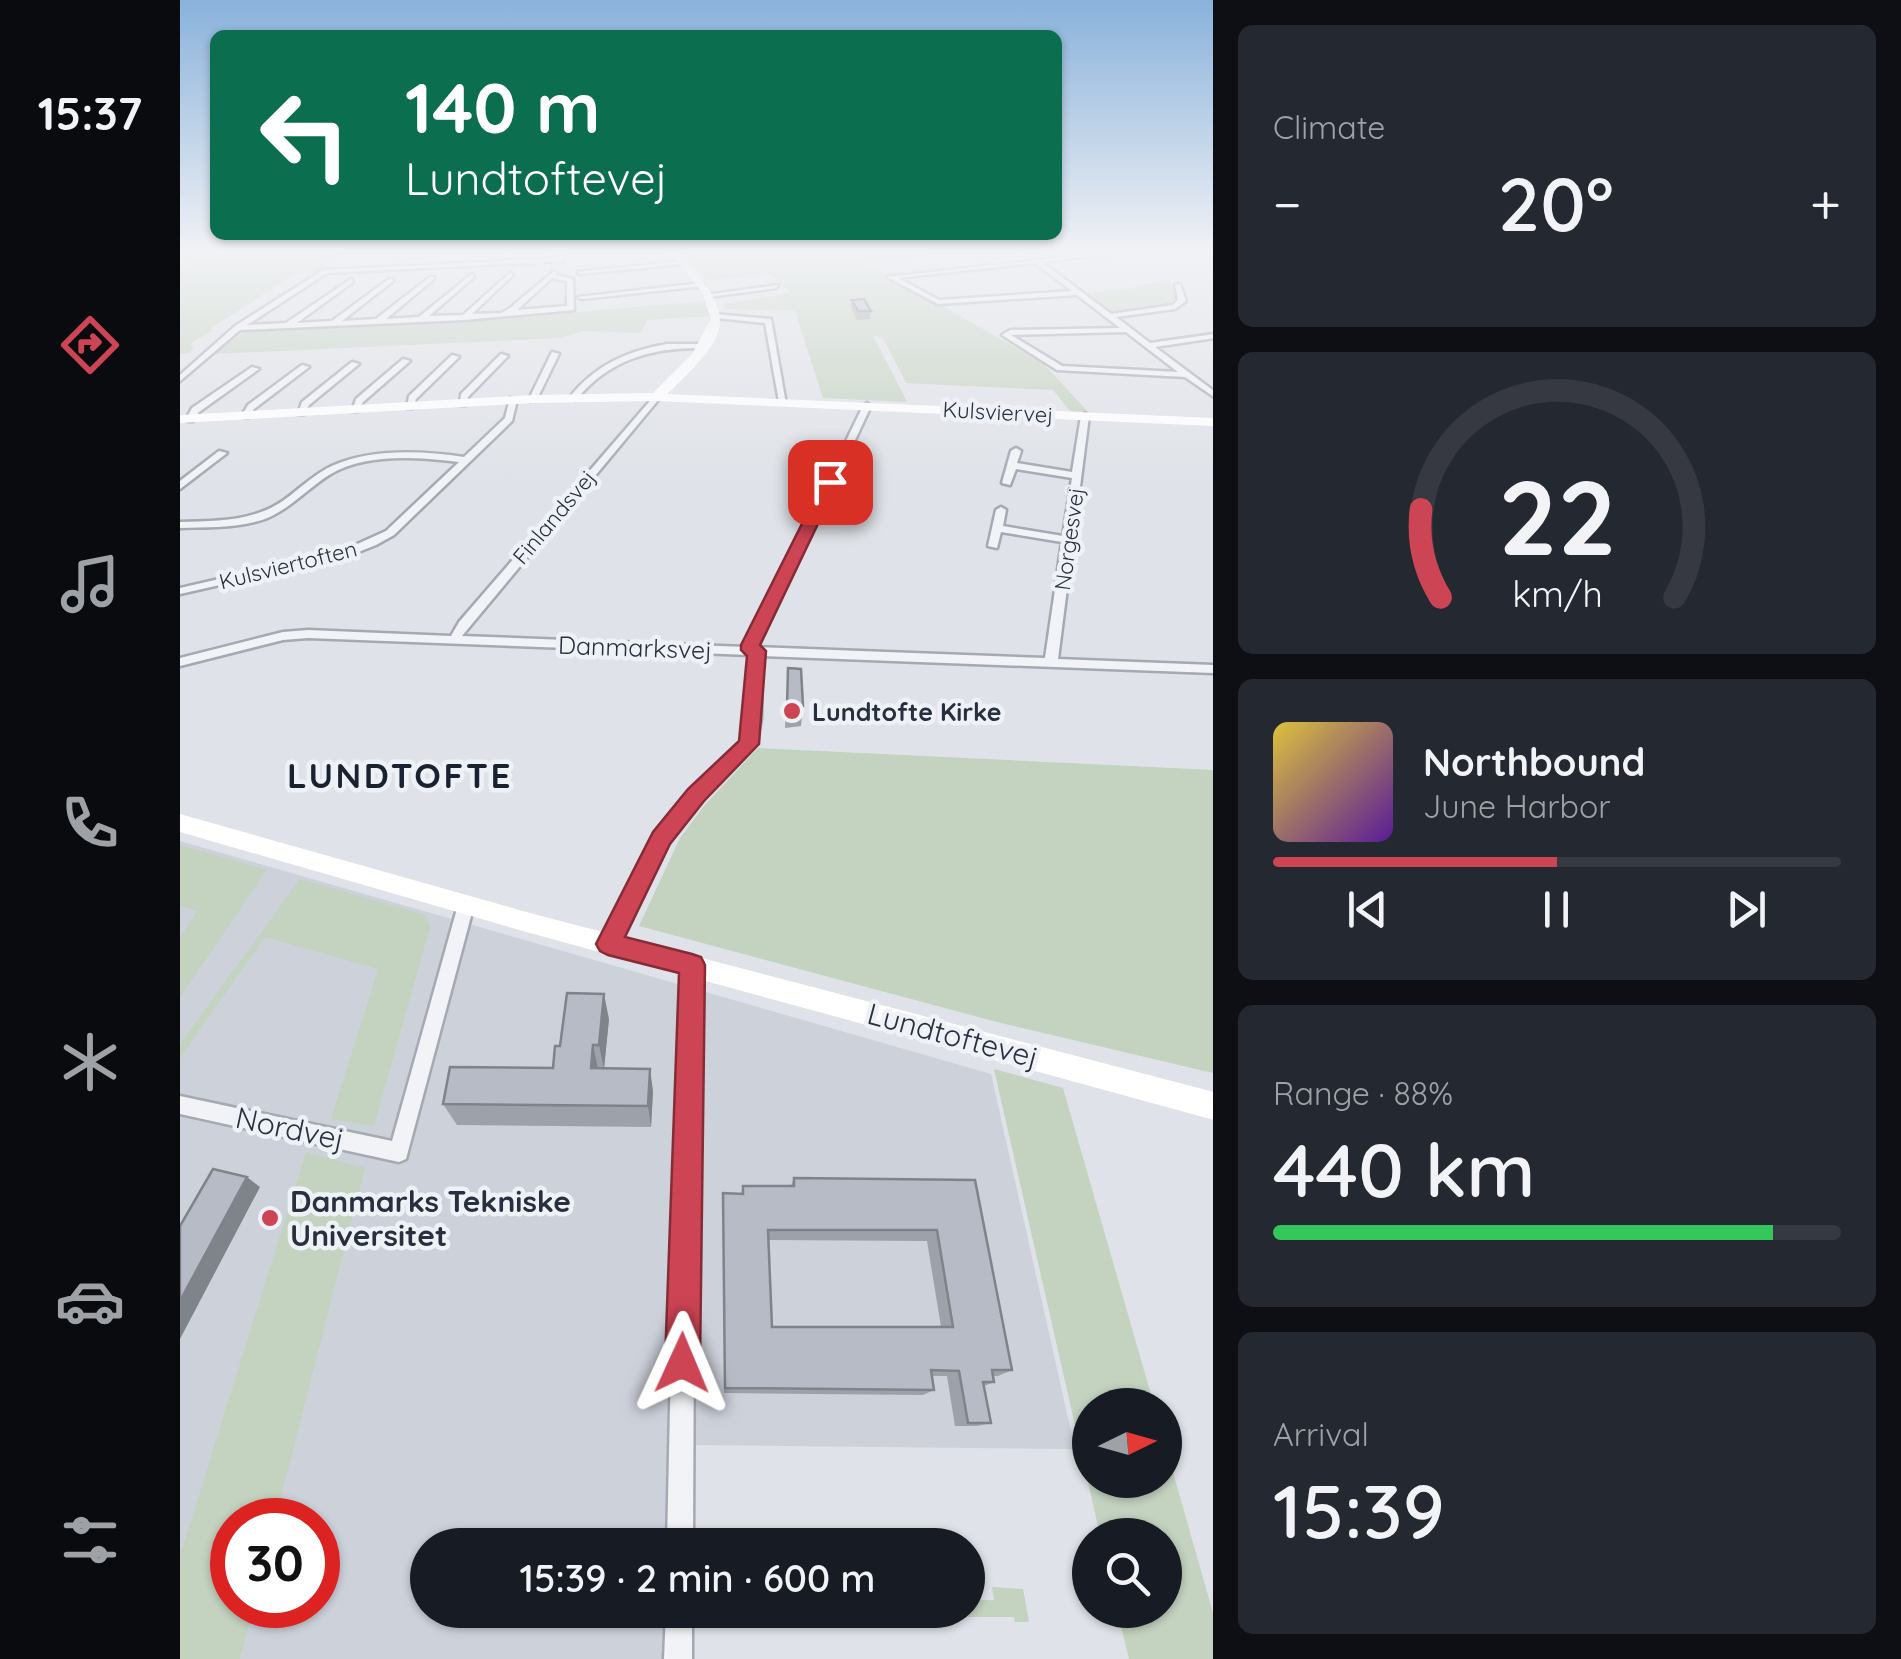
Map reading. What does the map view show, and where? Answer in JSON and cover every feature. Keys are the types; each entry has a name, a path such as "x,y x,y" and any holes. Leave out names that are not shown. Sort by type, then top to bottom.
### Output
{"street":[{"path":"180,379 238,328"},
{"path":"656,397 704,346 715,328"},
{"path":"770,328 783,402"},
{"path":"1188,375 1060,368 1006,335 1128,330 1150,345 1213,394"},
{"path":"1150,345 1213,336"},
{"path":"573,398 605,364 676,344 704,346"},
{"path":"533,399 555,354"},
{"path":"462,403 464,396 504,356"},
{"path":"410,406 412,398 455,357"},
{"path":"355,409 358,401 406,360"},
{"path":"301,412 305,404 355,364"},
{"path":"246,415 251,406 305,367"},
{"path":"185,419 254,369"},
{"name":"Kulsviervej","path":"185,419 533,399 656,397 1213,422"},
{"name":"Finlandsvej","path":"454,640 462,625 656,397"},
{"name":"Kulsviertoften","path":"180,592 347,553 390,533 508,419 513,400"},
{"path":"608,944 661,838 696,795 749,744 754,719 753,651 867,406"},
{"name":"Norgesvej","path":"1051,662 1086,416"},
{"path":"1007,483 1016,451"},
{"path":"180,525 234,523 266,515 326,472 350,462 433,456 468,460"},
{"path":"180,486 210,462 223,459"},
{"path":"1012,465 1077,476"},
{"path":"993,546 1001,510"},
{"path":"997,528 1068,540"},
{"name":"Danmarksvej","path":"180,662 283,636 1213,668"},
{"name":"Lundtoftevej","path":"180,823 608,944 1213,1106"},
{"name":"Nordvej","path":"180,1105 400,1152 466,905"},
{"path":"680,1528 686,1088 692,965"},
{"path":"678,1659 679,1628"}],"shaded area":[{"path":"180,841 991,1074 1072,1449 690,1445 689,1528 410,1528 410,1628 688,1628 688,1659 180,1659"}],"green space":[{"path":"180,328 211,328 191,343 193,349 189,353 180,354"},
{"path":"305,328 643,328 640,333 583,331 561,338 214,354 244,332"},
{"path":"801,328 982,328 1043,363 1088,412 1070,411 1053,390 906,383 883,338 873,335 907,402 823,398"},
{"path":"758,748 1213,770 1213,1073 997,1022 639,926 680,838"},
{"path":"180,845 267,870 180,997 180,937 198,911 180,906"},
{"path":"300,879 425,915 430,927 374,1126 331,1119 378,969 265,937 180,1058 180,1044"},
{"path":"994,1069 1063,1088 1149,1388 1072,1388 1072,1412"},
{"path":"306,1152 365,1168 281,1498 210,1498 210,1628 248,1628 240,1659 180,1659 180,1556"},
{"path":"1092,1498 1180,1498 1213,1613 1213,1659 1129,1659 1121,1628 1182,1628 1182,1518 1096,1518"},
{"path":"992,1587 1023,1589 1029,1622 1015,1622 1014,1617 985,1617 985,1600 994,1600"}],"building":[{"path":"788,668 801,669 803,706 787,707"},
{"path":"567,993 604,994 599,1045 593,1045 591,1068 650,1069 648,1106 443,1104 450,1067 553,1068"},
{"path":"213,1169 247,1177 180,1301 180,1226"},
{"path":"794,1178 975,1180 1012,1370 992,1370 994,1382 983,1382 991,1423 968,1423 959,1371 931,1370 934,1390 725,1388 723,1193 743,1194 743,1186 794,1186","holes":["768,1230 937,1230 953,1327 772,1327"]}],"place":[{"name":"Lundtofte Kirke","path":"792,711"},
{"name":"Danmarks Tekniske Universitet","path":"270,1218"}],"district":[{"name":"LUNDTOFTE","path":"400,775"}],"route":[{"path":"682,1363 692,965 608,944 661,838 696,795 749,744 756,698 756,651 750,650 751,645 830,482"}]}
